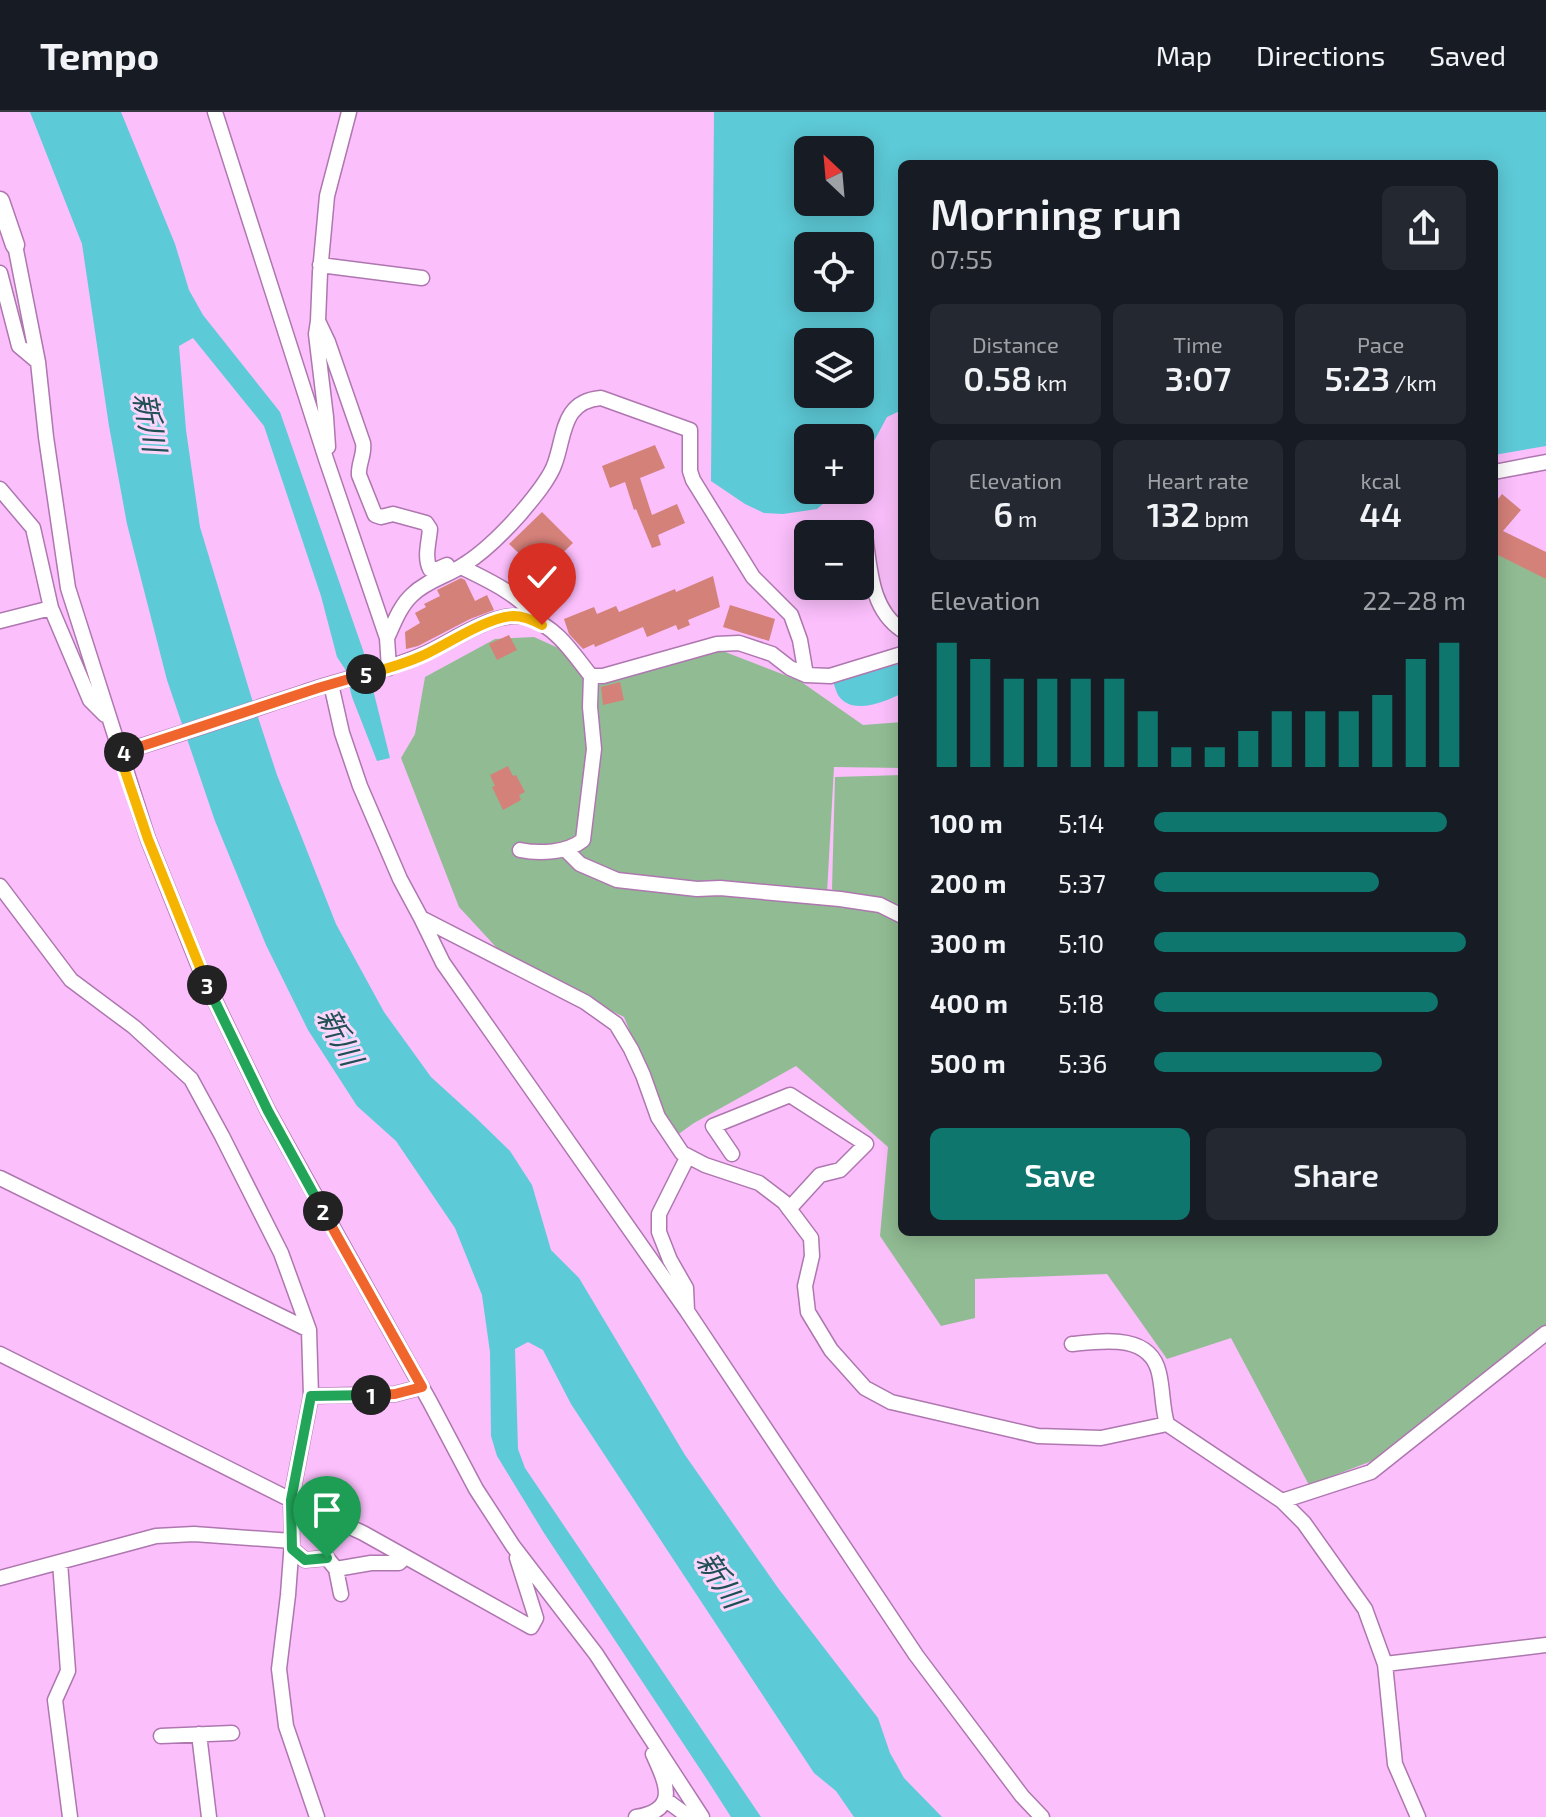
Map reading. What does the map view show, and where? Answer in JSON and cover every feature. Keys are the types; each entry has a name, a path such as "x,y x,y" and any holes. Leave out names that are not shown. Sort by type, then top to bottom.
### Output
{"street":[{"path":"215,112 387,638 389,668"},
{"path":"326,459 328,440 316,334 320,265 327,196 349,112"},
{"path":"0,201 15,245 38,362 68,588 108,719 126,751 148,839 202,974 268,1111 476,1489 513,1546 596,1654 702,1817"},
{"path":"320,265 422,278"},
{"path":"0,273 19,346 38,362"},
{"path":"318,321 363,443 359,475 375,515 393,514 430,526 427,558 430,569 450,564 462,566 513,594 530,608 542,625"},
{"path":"387,638 405,602 414,593 425,584 462,566 520,514 555,465 564,426 571,414 587,402 601,398 690,430 690,471 693,480 753,577 791,615 800,640 806,675"},
{"path":"1498,471 1546,462"},
{"path":"0,489 33,528 51,608 90,700 108,719"},
{"path":"874,588 887,618 898,627"},
{"path":"0,621 51,608"},
{"path":"126,751 330,684 389,668 496,619 512,616 529,618 562,640 591,676 594,749 583,840 565,849 520,850"},
{"path":"591,676 603,676 717,644 739,643 772,654 790,668 806,675 830,676 898,655"},
{"path":"330,684 360,786 400,879 443,963 687,1311 916,1655 1022,1796 1042,1817"},
{"path":"565,849 580,864 617,880 840,899 880,905 898,914"},
{"path":"0,886 71,980 134,1027 191,1079 270,1228 309,1330 311,1396 291,1500 292,1545 279,1669 286,1726 317,1817"},
{"path":"421,918 585,1002 616,1024 637,1062 658,1117 682,1153 705,1165 759,1183 784,1202 811,1238 812,1256 805,1286 808,1312 831,1350 865,1388 891,1402 1038,1436 1101,1438 1167,1424"},
{"path":"732,1154 713,1126 790,1095 866,1144 840,1170 820,1175 789,1209"},
{"path":"687,1311 686,1288 659,1232 659,1214 688,1156"},
{"path":"0,1178 309,1330"},
{"path":"1282,1501 1371,1472 1546,1333"},
{"path":"1072,1344 1111,1340 1131,1343 1150,1354 1159,1371 1162,1409 1167,1424 1282,1501 1304,1523 1365,1609 1385,1664 1395,1764 1418,1817"},
{"path":"0,1354 363,1533 531,1627 536,1618 513,1546"},
{"path":"311,1396 395,1394 422,1387"},
{"path":"0,1578 156,1536 194,1534 292,1545 305,1560 327,1558 336,1569 341,1594"},
{"path":"336,1569 371,1563 399,1563 405,1557"},
{"path":"60,1562 68,1671 55,1700 70,1817"},
{"path":"1385,1664 1546,1645"},
{"path":"639,1720 667,1787 666,1800 661,1808 643,1816"},
{"path":"161,1736 232,1733"},
{"path":"199,1734 209,1817"},
{"path":"666,1800 689,1817"}],"shaded area":[{"path":"1498,546 1546,576 1546,1326 1377,1459 1309,1485 1231,1338 1167,1359 1107,1274 975,1279 975,1318 941,1326 880,1236 888,1147 796,1066 673,1138 624,1017 508,960 459,907 401,758 415,734 425,677 495,639 534,637 565,651 595,686 720,650 800,681 863,725 898,722 898,768 834,767 827,893 898,920 898,1236 1498,1236"},
{"path":"898,775 898,910 837,894 832,889 835,777"}],"water":[{"name":"新川","path":"30,112 121,112 175,244 189,290 203,315 280,412 364,653 390,758 377,761 352,697 264,426 193,338 179,346 186,430 200,527 277,775 336,924 384,1012 431,1077 510,1151 532,1185 551,1250 579,1278 685,1455 778,1588 878,1718 890,1753 904,1778 942,1817 854,1817 836,1791 814,1773 571,1404 543,1350 528,1342 515,1349 518,1449 525,1468 761,1817 731,1817 544,1533 497,1456 491,1436 490,1352 482,1295 455,1228 396,1141 357,1106 308,1030 266,945 215,821 167,680 127,524 82,244"},
{"path":"714,112 1546,112 1546,446 1498,454 1498,160 898,160 898,412 887,417 874,441 874,424 794,424 794,504 823,504 817,509 783,514 764,513 711,481"},
{"path":"898,664 898,695 878,703 851,705 838,695 833,682"}],"building":[{"path":"655,445 665,468 640,478 652,515 677,504 685,523 658,535 661,545 652,548 625,482 610,488 602,466"},
{"path":"1502,494 1521,510 1503,531 1546,552 1546,579 1498,555 1498,499"},
{"path":"542,512 573,543 541,574 509,544"},
{"path":"713,576 720,607 688,620 690,625 678,630 676,625 647,637 643,627 583,649 569,634 564,619 594,607 597,614 616,606 619,612"},
{"path":"461,578 475,601 487,595 494,610 406,649 405,632 420,623 415,613 440,596 437,590"},
{"path":"730,605 775,619 769,641 723,627"},
{"path":"509,635 517,650 497,660 489,644"},
{"path":"620,682 624,700 603,705 601,687"},
{"path":"508,766 525,792 519,795 521,800 503,810 490,775"}],"route":[{"path":"327,1558 305,1560 292,1549 291,1500 311,1396 395,1394 422,1387 268,1111 202,974 148,839 119,753 389,668 496,619 512,616 529,618 542,625"}]}
